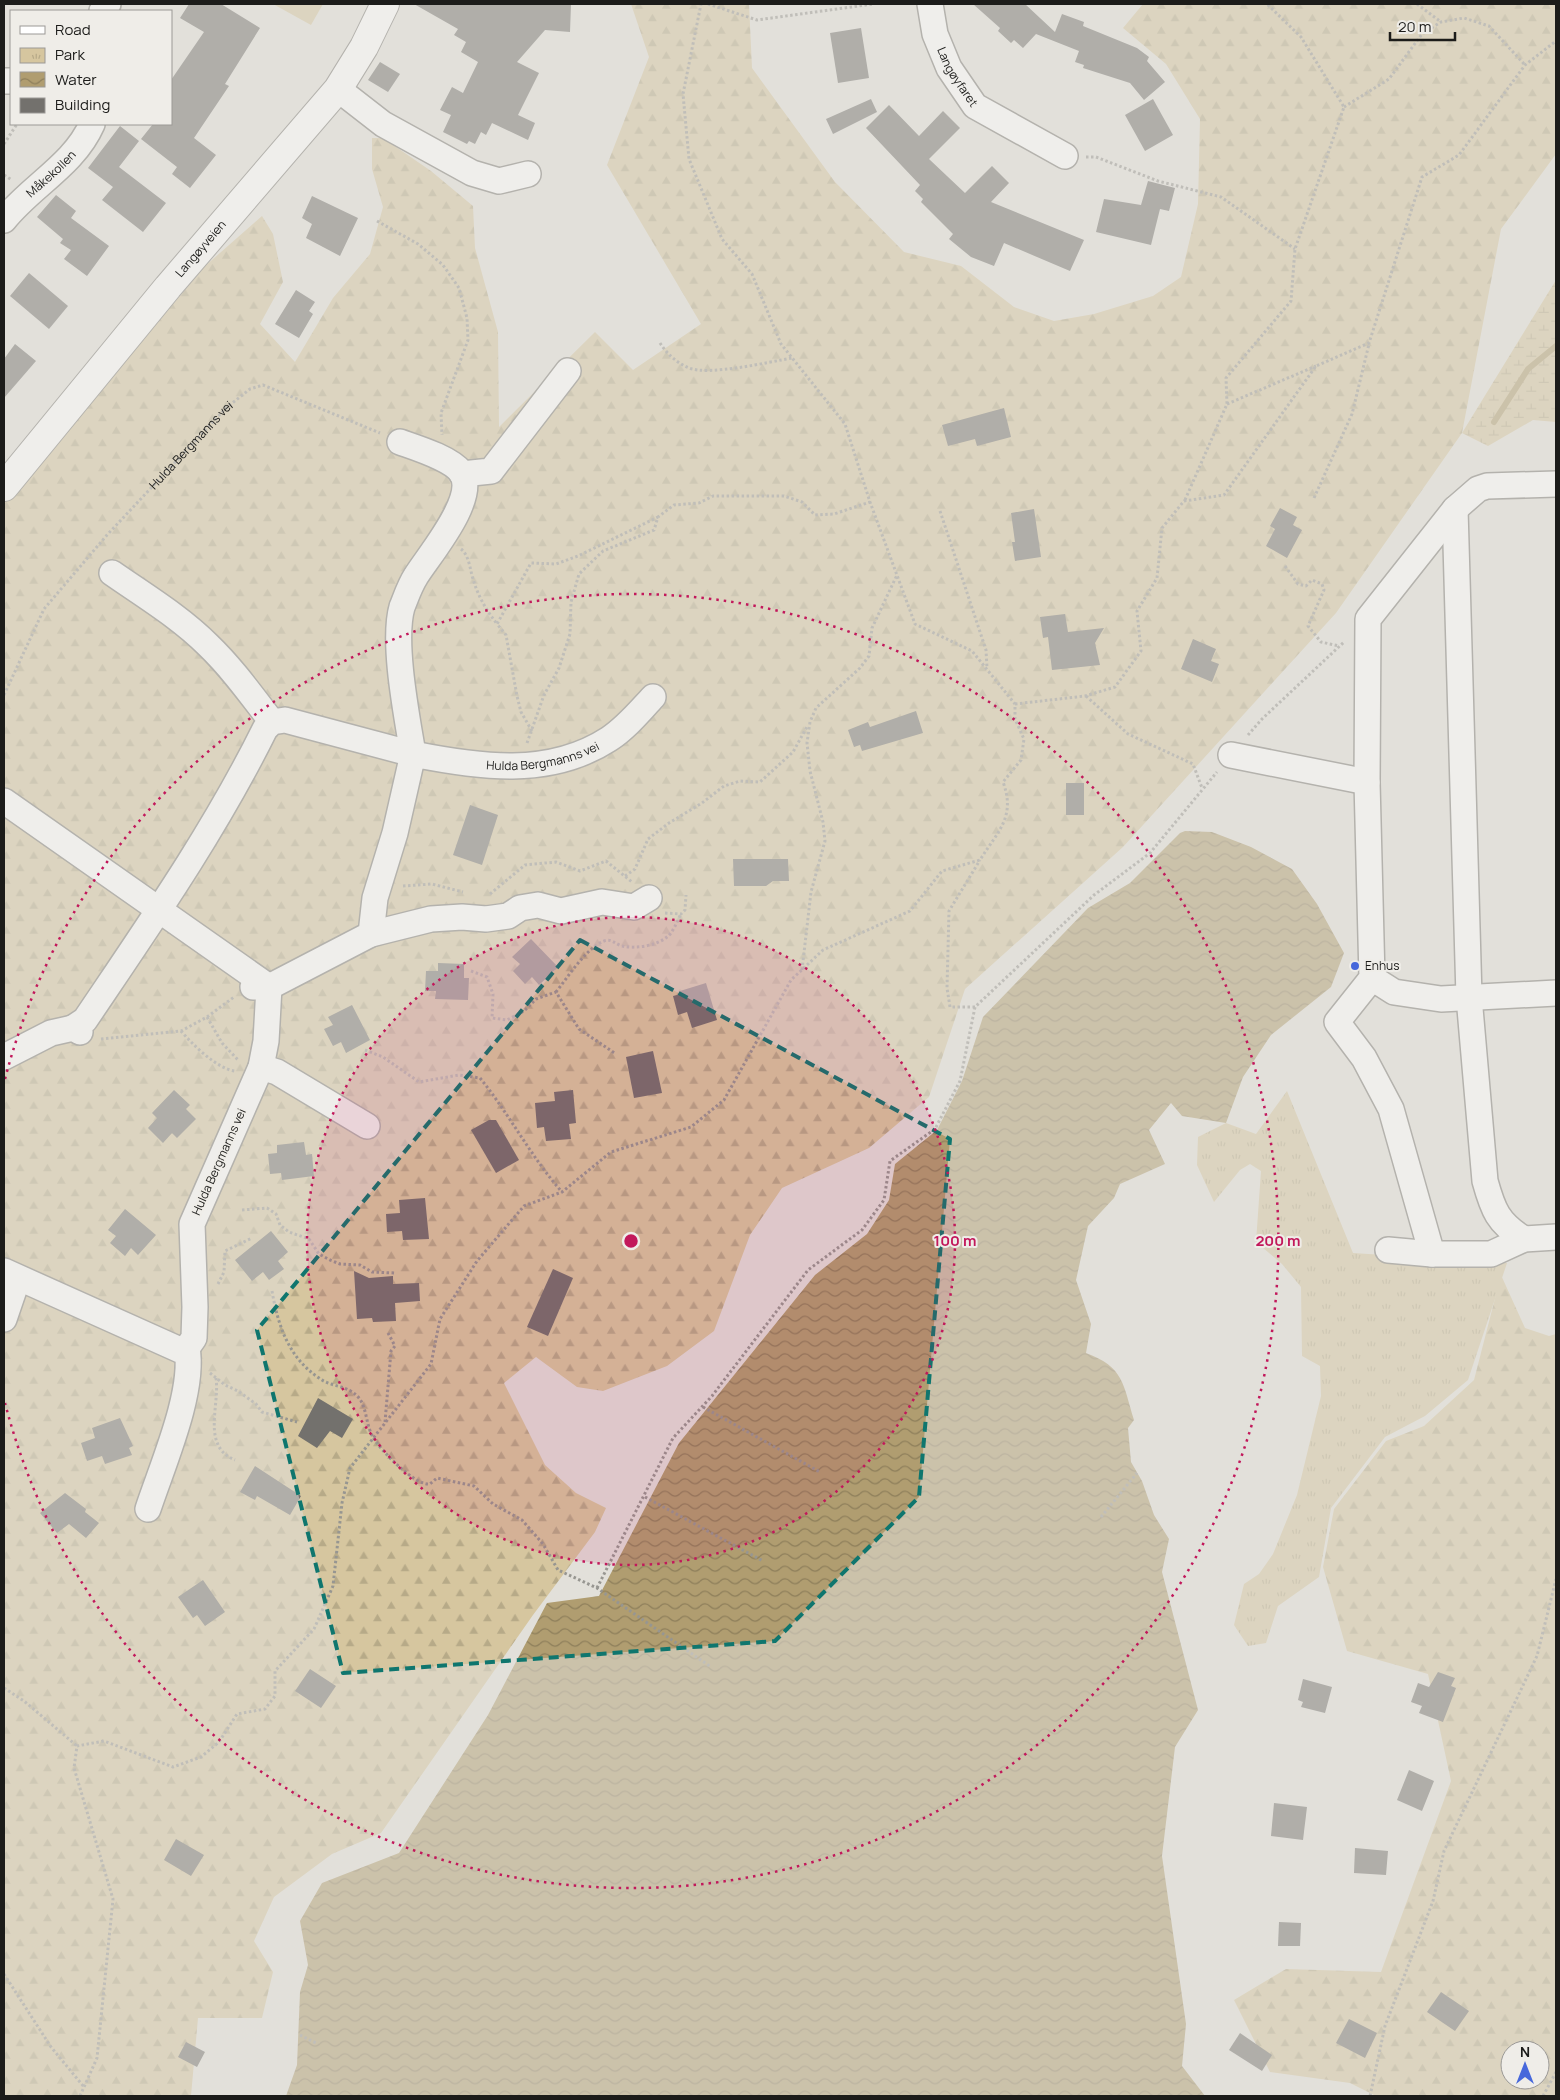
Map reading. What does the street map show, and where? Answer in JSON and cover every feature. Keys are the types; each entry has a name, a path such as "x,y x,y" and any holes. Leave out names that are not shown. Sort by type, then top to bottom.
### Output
{"main road":[{"name":"Langøyveien","path":"5,485 168,287 338,89 364,47 385,4"}],"street":[{"name":"Langøyfaret","path":"930,4 935,34 949,68 975,106 1065,156"},
{"path":"338,89 383,124 472,173 500,181 528,174"},
{"name":"Måkekollen","path":"4,220 73,154 85,139 92,125"},
{"path":"400,442 439,457 462,474 491,471 568,370"},
{"path":"371,934 375,898 395,833 413,754 402,677 400,634 402,608 415,577 461,506 462,474"},
{"path":"1432,1254 1391,1109 1364,1058 1336,1022 1372,978 1366,782 1368,619 1455,509 1478,489 1487,486 1556,484"},
{"path":"1455,509 1469,997 1486,1181 1492,1210 1508,1229 1524,1239"},
{"path":"4,1057 51,1033 76,1030 85,1020 160,911 222,812 264,729 272,722 232,670 207,644 180,621 112,573"},
{"name":"Hulda Bergmanns vei","path":"272,722 285,720 413,754 502,767 546,764 587,750 614,735 653,698"},
{"path":"1231,755 1366,782"},
{"path":"4,800 160,911 258,987 371,934 431,919 462,917 486,919 508,916 520,908 538,905 561,911 602,902 634,907 649,898"},
{"path":"1372,978 1394,992 1441,999 1556,993"},
{"name":"Hulda Bergmanns vei","path":"148,1509 182,1406 189,1355 194,1338 195,1308 192,1224 259,1073 266,1041 258,987"},
{"path":"259,1073 277,1072 367,1126"},
{"path":"1388,1250 1432,1254 1491,1254 1524,1239 1556,1237"},
{"path":"4,1320 11,1274 189,1355"}],"path":[{"path":"701,4 683,94 689,158 722,239 752,274 781,344 845,424 870,502 915,624 972,651 1015,704 1015,719 1024,739 1021,760 1003,782 1009,796 1009,814 949,910 947,988 950,1007 974,1007"},
{"path":"708,4 757,20 873,4"},
{"path":"1267,4 1301,37 1344,107"},
{"path":"1416,4 1441,22"},
{"path":"1015,704 1085,696 1115,687 1141,651 1137,611 1157,578 1162,528 1184,501 1227,404 1226,378 1291,301 1295,249 1344,107 1390,79 1422,34 1441,22 1464,18 1489,26 1525,65"},
{"path":"1314,498 1352,414 1370,344 1422,177 1459,155 1525,65 1556,41"},
{"path":"4,144 16,125"},
{"path":"1065,156 1096,158 1158,181 1221,197 1295,249"},
{"path":"377,220 418,244 443,265 459,288 467,318 468,340 441,413 443,433 439,457"},
{"path":"660,343 677,362 690,369 708,371 792,358"},
{"path":"1227,404 1370,344"},
{"path":"1184,501 1224,494 1316,366"},
{"name":"Hulda Bergmanns vei","path":"4,695 44,609 107,534 226,408 250,389 263,385 400,442"},
{"path":"497,624 531,563 556,564 570,559 658,517 674,505 698,503 713,496 784,496 802,502 815,515 834,514 870,502"},
{"path":"940,512 986,650 987,669"},
{"path":"502,767 529,740 544,695 559,668 570,634 571,602 579,574 603,552 654,530 658,517"},
{"path":"443,536 466,552 474,582 486,610 506,635 517,696 522,712 532,731"},
{"path":"1285,566 1298,584 1306,586 1312,580 1322,584 1324,590 1308,626 1321,642 1340,646"},
{"path":"625,876 635,869 648,839 669,823 702,804 724,786 740,782 760,782 793,752 816,708 860,668 868,656 872,628 897,575"},
{"path":"597,1588 645,1497 673,1438 703,1407 808,1270 862,1230 884,1200 890,1162 935,1129 960,1081 974,1007 1094,895 1150,852 1262,719 1368,619"},
{"path":"1085,696 1128,734 1193,764 1202,788"},
{"path":"802,970 811,892 825,841 823,822 810,771 807,743 810,722"},
{"path":"77,1746 104,1741 173,1767 201,1757 219,1742 237,1714 265,1709 275,1696 275,1671 314,1629 333,1586 342,1503 350,1468 431,1364 440,1319 476,1261 524,1206 562,1192 611,1152 691,1127 724,1100 791,980 823,950 910,911 942,870 980,860"},
{"path":"471,972 487,977 493,994 492,1018 507,1020 524,1012 536,999 556,992 581,960 603,941 610,940 620,946 650,945 667,937 681,914"},
{"path":"76,1030 94,1039 180,1031 258,987"},
{"path":"556,992 579,1029 616,1054"},
{"path":"207,1017 222,1043 259,1073"},
{"path":"180,1031 192,1044 227,1070 259,1073"},
{"path":"365,1050 382,1057 419,1082 459,1075 480,1078 504,1108 541,1168 562,1192"},
{"path":"242,1210 267,1208 276,1214 280,1225 288,1232 309,1239 318,1254 330,1260 340,1264 360,1264 372,1272 395,1273"},
{"path":"195,1308 206,1304 216,1288 224,1272 225,1251 252,1238"},
{"path":"272,1290 284,1339 319,1379 347,1388 360,1399 373,1438 406,1473 426,1485 436,1478 474,1486 493,1504 522,1520 543,1544 558,1570 597,1588 711,1666"},
{"path":"385,1422 391,1351 395,1346 388,1333"},
{"path":"189,1355 216,1378 256,1404 262,1412 297,1422"},
{"path":"216,1378 215,1437 220,1451 235,1460"},
{"path":"703,1407 820,1472"},
{"path":"1101,1516 1137,1472"},
{"path":"645,1497 763,1561"},
{"path":"1370,2096 1385,2026 1433,1901 1444,1851 1537,1656 1556,1579"},
{"path":"4,1688 24,1701 77,1746"},
{"path":"77,1746 74,1768 113,1899 96,2058 80,2096"},
{"path":"4,1974 51,2047 84,2087"},
{"path":"300,2035 316,2042"},
{"path":"1543,2096 1556,2072"}],"highlighted area":[{"path":"580,940 950,1139 919,1497 775,1641 343,1673 257,1330"}],"green space":[{"path":"273,4 323,4 311,25"},
{"path":"631,4 749,4 752,68 835,182 904,252 961,266 1014,307 1054,321 1094,314 1153,296 1181,277 1198,204 1200,119 1166,64 1123,28 1143,4 1556,4 1556,154 1501,229 1462,433 1336,613 1123,847 965,989 929,1097 869,1148 782,1188 750,1235 714,1331 667,1366 603,1391 577,1387 536,1357 504,1383 545,1465 576,1493 606,1508 595,1532 533,1615 381,1833 332,1854 274,1897 254,1941 273,1972 262,2018 198,2018 191,2096 4,2096 4,474 30,475 204,267 262,216 273,234 283,282 260,324 295,362 333,298 370,254 383,207 372,169 372,138 383,138 431,171 473,206 475,248 498,332 499,427 595,332 633,370 701,324 607,165 649,57"},
{"path":"1556,280 1556,422 1533,420 1488,446 1462,433"},
{"path":"1287,1091 1353,1253 1507,1263 1468,1380 1425,1416 1385,1437 1331,1508 1319,1577 1278,1606 1266,1643 1248,1646 1234,1625 1244,1584 1259,1574 1273,1554 1297,1495 1321,1396 1320,1366 1302,1356 1301,1287 1282,1264 1256,1242 1261,1171 1250,1164 1240,1170 1214,1202 1197,1165 1198,1137 1226,1123 1256,1134"},
{"path":"1501,1275 1525,1328 1549,1336 1556,1334 1556,2096 1376,2096 1350,2083 1270,2072 1234,2000 1286,1969 1381,1972 1451,1781 1428,1674 1347,1651 1323,1567 1334,1509 1386,1441 1424,1426 1474,1380"}],"water":[{"path":"1185,831 1212,832 1251,847 1292,869 1317,904 1344,953 1331,987 1271,1035 1243,1077 1226,1123 1182,1116 1171,1103 1149,1130 1165,1164 1120,1184 1114,1198 1088,1226 1076,1280 1091,1324 1086,1353 1108,1364 1120,1378 1134,1420 1128,1428 1131,1462 1142,1481 1154,1515 1169,1539 1162,1572 1198,1710 1175,1747 1162,1856 1186,2024 1182,2066 1205,2096 286,2096 297,2065 300,1992 308,1965 300,1921 322,1883 399,1853 488,1715 547,1603 599,1596 679,1443 815,1275 867,1234 889,1200 895,1164 937,1130 962,1081 983,1017 1088,908 1130,883 1180,833"}],"building":[{"path":"189,4 221,4 260,28 225,84 229,86 194,138 216,155 190,188 172,174 177,167 141,139 152,125 172,125 172,79 204,32 180,18"},
{"path":"414,4 571,4 570,32 545,30 517,62 539,73 518,115 535,123 528,140 492,123 486,135 481,132 475,144 469,141 467,144 443,132 451,115 440,110 452,87 463,93 478,62 461,52 466,42 454,35 458,29"},
{"path":"973,4 1025,4 1055,32 1062,14 1084,22 1083,26 1137,48 1149,57 1147,61 1165,82 1144,100 1130,83 1083,68 1084,65 1075,62 1079,51 1036,34 1023,48 1014,40 1011,43 998,31 1000,28"},
{"path":"861,28 869,78 838,83 830,33"},
{"path":"380,62 400,74 388,92 368,80"},
{"path":"871,99 877,112 833,134 826,119"},
{"path":"1153,99 1173,135 1145,151 1125,115"},
{"path":"889,105 919,136 943,111 960,128 929,159 965,193 992,166 1009,183 991,202 1084,240 1070,271 1004,243 994,266 971,257 949,239 953,234 921,202 923,199 915,191 920,185 866,128"},
{"path":"120,126 139,141 119,167 166,203 143,232 102,200 113,187 88,168"},
{"path":"1148,181 1175,188 1169,211 1160,209 1151,245 1096,232 1104,199 1141,205"},
{"path":"56,195 76,211 71,218 109,246 87,276 64,259 71,250 60,243 63,239 37,217"},
{"path":"312,196 358,218 340,256 306,238 312,224 302,218"},
{"path":"29,273 68,306 49,329 10,296"},
{"path":"296,290 315,302 309,311 313,314 299,338 275,324"},
{"path":"15,344 36,361 4,398 4,359"},
{"path":"1004,408 1011,437 977,446 975,439 948,446 942,425"},
{"path":"1280,508 1297,517 1293,525 1302,530 1287,558 1266,546 1275,529 1270,526"},
{"path":"1034,509 1041,557 1015,561 1012,542 1015,542 1011,513"},
{"path":"1065,614 1068,632 1104,628 1095,643 1100,665 1052,670 1048,637 1043,638 1040,617"},
{"path":"1193,639 1216,649 1211,661 1219,664 1212,682 1181,669"},
{"path":"916,711 923,733 862,751 860,745 854,747 848,730 868,722 870,727"},
{"path":"1066,783 1084,783 1084,815 1066,815"},
{"path":"470,805 498,815 482,865 453,855"},
{"path":"733,859 788,859 789,881 773,881 766,886 734,886"},
{"path":"531,939 558,967 539,985 532,977 525,984 513,971 520,964 512,957"},
{"path":"438,963 464,964 464,978 469,978 468,1000 435,999 436,991 425,991 426,971 438,971"},
{"path":"706,983 717,1020 692,1028 687,1012 678,1015 673,996 681,994 680,991"},
{"path":"352,1005 370,1040 346,1053 341,1042 333,1046 324,1029 333,1025 328,1017"},
{"path":"653,1051 662,1093 634,1098 626,1057"},
{"path":"174,1090 190,1105 186,1109 196,1119 177,1138 172,1133 163,1143 148,1128 157,1118 152,1113"},
{"path":"573,1090 576,1123 569,1124 571,1139 546,1141 544,1127 537,1128 535,1103 555,1101 554,1092"},
{"path":"489,1120 496,1120 519,1160 496,1173 471,1130"},
{"path":"304,1142 306,1155 312,1154 314,1176 282,1180 281,1173 270,1174 268,1154 277,1153 277,1145"},
{"path":"425,1198 429,1239 403,1240 402,1231 387,1232 386,1214 400,1213 399,1200"},
{"path":"125,1209 156,1235 138,1255 131,1248 125,1256 110,1243 116,1236 108,1230"},
{"path":"271,1231 288,1252 278,1261 284,1269 269,1280 263,1272 252,1281 235,1260"},
{"path":"553,1269 573,1278 548,1336 527,1327"},
{"path":"354,1271 369,1278 393,1276 393,1284 419,1283 420,1301 395,1303 396,1321 373,1322 372,1318 357,1319"},
{"path":"318,1398 353,1419 342,1438 330,1431 317,1448 298,1436"},
{"path":"120,1418 133,1446 129,1448 132,1455 105,1464 102,1456 87,1461 81,1443 95,1438 92,1428"},
{"path":"255,1466 301,1496 290,1515 257,1496 255,1500 240,1492"},
{"path":"65,1493 86,1509 85,1512 99,1523 86,1538 69,1524 57,1533 40,1513"},
{"path":"203,1580 225,1612 205,1626 197,1615 193,1618 178,1597"},
{"path":"310,1669 336,1686 321,1708 295,1691"},
{"path":"1438,1672 1455,1678 1451,1686 1456,1688 1443,1722 1419,1713 1422,1706 1411,1702 1418,1683 1429,1687"},
{"path":"1303,1679 1332,1687 1325,1713 1301,1707 1303,1702 1298,1700"},
{"path":"1409,1770 1434,1781 1422,1811 1397,1800"},
{"path":"1274,1803 1307,1807 1303,1840 1271,1836"},
{"path":"176,1839 204,1855 191,1876 164,1860"},
{"path":"1355,1848 1388,1851 1386,1875 1354,1873"},
{"path":"1279,1922 1301,1923 1300,1946 1278,1946"},
{"path":"1441,1992 1469,2011 1455,2031 1427,2012"},
{"path":"1349,2019 1377,2033 1365,2058 1336,2043"},
{"path":"1240,2033 1272,2055 1262,2071 1229,2050"},
{"path":"186,2042 205,2052 197,2067 178,2057"}],"waterway":[{"path":"1494,422 1528,369 1556,346"}],"place":[{"name":"Enhus","path":"1355,966"}]}
